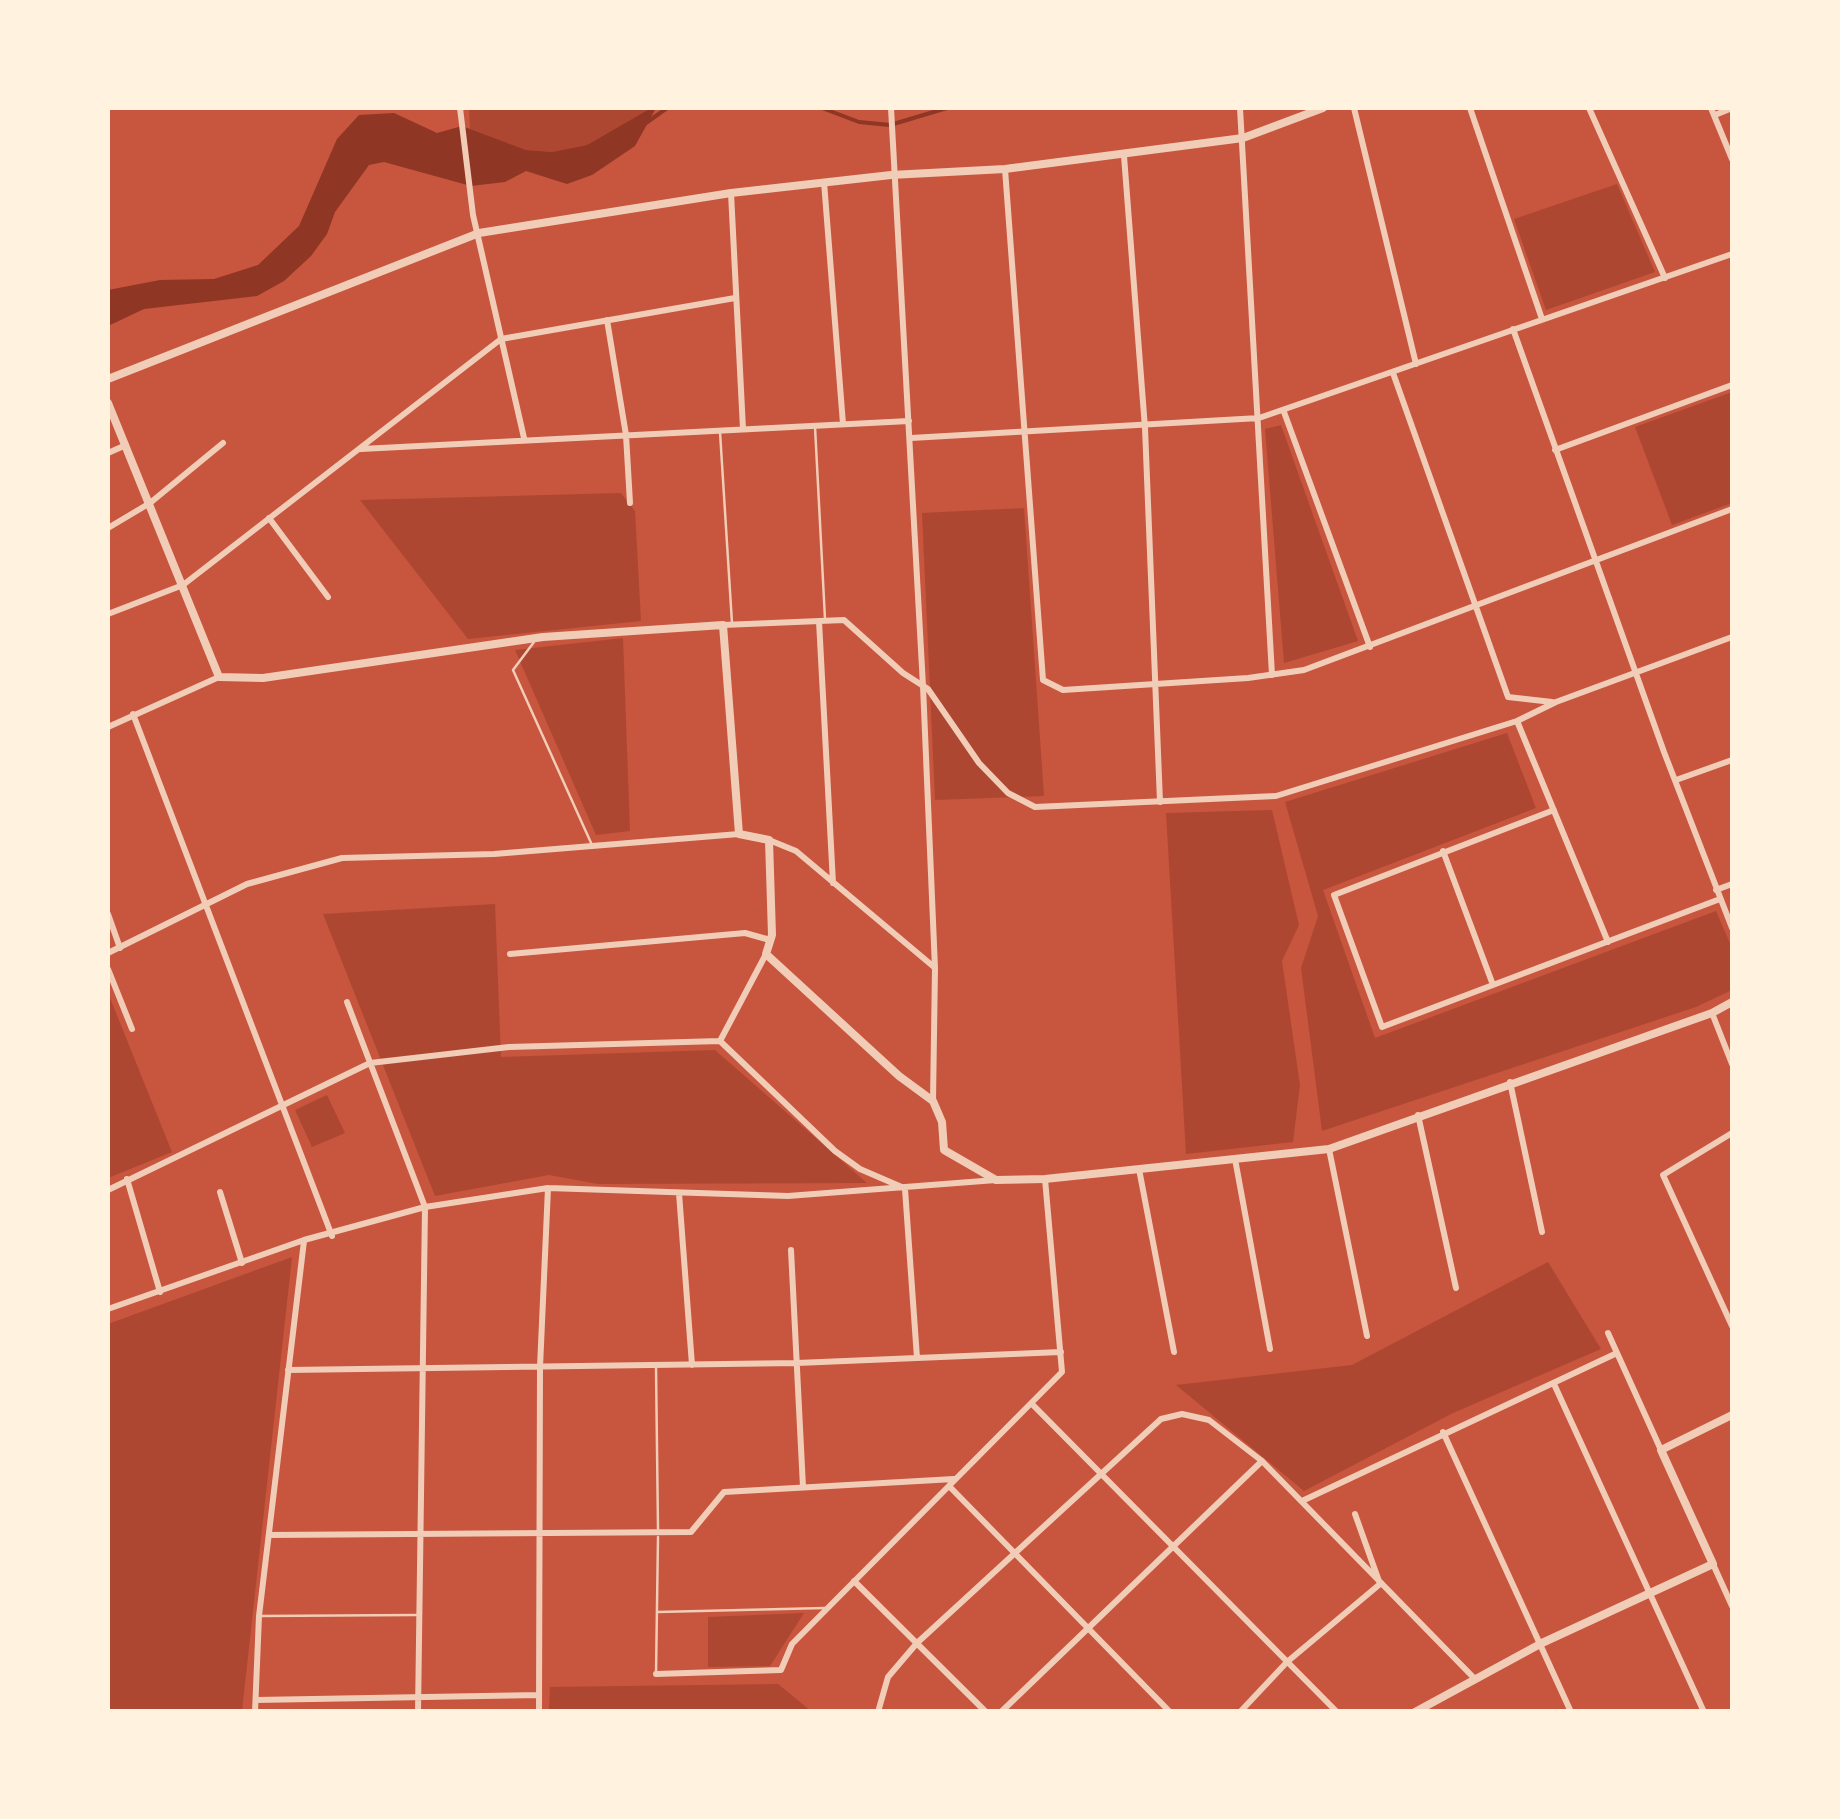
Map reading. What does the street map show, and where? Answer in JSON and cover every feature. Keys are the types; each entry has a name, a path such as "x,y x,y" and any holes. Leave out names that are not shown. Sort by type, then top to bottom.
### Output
{"street":[{"path":"460,108 479,233 524,438"},
{"path":"1240,108 1272,675"},
{"path":"108,379 479,233 730,193 1124,156 1242,138 1324,108"},
{"path":"1354,108 1416,364"},
{"path":"1470,108 1542,318"},
{"path":"1589,108 1665,278"},
{"path":"1732,108 1713,111 1732,159"},
{"path":"891,109 923,686 935,968 934,1101 944,1150 996,1180"},
{"path":"1124,156 1144,428 1158,683 1160,802"},
{"path":"1004,169 1043,680 1063,690 1304,670 1732,509"},
{"path":"824,182 843,424"},
{"path":"730,193 744,429"},
{"path":"911,438 1144,428 1259,418 1732,254"},
{"path":"108,614 183,585 501,338 736,298"},
{"path":"608,320 626,435 630,504"},
{"path":"1513,329 1732,928"},
{"path":"1392,373 1478,604 1508,697 1556,702"},
{"path":"1555,450 1732,385"},
{"path":"108,403 219,678"},
{"path":"1284,412 1370,647"},
{"path":"360,449 908,421"},
{"path":"108,528 150,503 223,443"},
{"path":"108,453 126,445"},
{"path":"269,518 328,597"},
{"path":"822,620 833,883"},
{"path":"108,726 219,678 263,678 538,638 844,620 923,686 979,763 1020,802 1035,807 1276,796 1517,721 1556,702 1732,637"},
{"path":"728,624 739,834"},
{"path":"133,714 332,1236"},
{"path":"1517,721 1608,942"},
{"path":"1676,780 1732,760"},
{"path":"1554,810 1334,895 1382,1027 1720,899"},
{"path":"108,954 205,903 271,876 342,858 494,854 739,834 796,851 935,968"},
{"path":"720,1041 770,940 773,886 769,840"},
{"path":"1443,851 1493,985"},
{"path":"1716,890 1732,884"},
{"path":"108,914 120,948"},
{"path":"510,954 745,933 770,940"},
{"path":"766,954 899,1076 934,1101"},
{"path":"108,969 132,1029"},
{"path":"347,1002 425,1207 418,1712"},
{"path":"108,1309 304,1240 332,1236 425,1207 548,1188 788,1196 1044,1180 1329,1149 1418,1114 1712,1014 1732,1002"},
{"path":"1712,1014 1732,1064"},
{"path":"108,1190 370,1063 509,1047 720,1041 835,1152 860,1169 905,1188"},
{"path":"1510,1082 1542,1232"},
{"path":"1418,1114 1456,1288"},
{"path":"1732,1133 1663,1174 1732,1326"},
{"path":"1329,1149 1366,1336"},
{"path":"1235,1159 1270,1349"},
{"path":"1139,1169 1174,1352"},
{"path":"127,1179 160,1292"},
{"path":"656,1674 781,1670 792,1644 1062,1372 1044,1180"},
{"path":"538,1712 540,1367 548,1188"},
{"path":"905,1188 917,1358"},
{"path":"220,1192 242,1263"},
{"path":"680,1193 692,1365"},
{"path":"255,1712 258,1616 304,1240"},
{"path":"791,1250 804,1487"},
{"path":"1608,1333 1732,1606"},
{"path":"288,1370 797,1363 1061,1352"},
{"path":"1302,1501 1617,1353"},
{"path":"1554,1384 1704,1712"},
{"path":"1032,1404 1337,1712"},
{"path":"878,1712 888,1677 918,1643 1161,1419 1182,1414 1209,1420 1262,1461 1474,1677"},
{"path":"1661,1450 1732,1415"},
{"path":"1443,1432 1572,1712"},
{"path":"1001,1712 1085,1626 1262,1461"},
{"path":"269,1535 691,1532 724,1492 952,1482"},
{"path":"952,1482 1015,1554 1170,1712"},
{"path":"1355,1514 1380,1584"},
{"path":"1415,1712 1542,1643 1713,1564"},
{"path":"854,1581 986,1712"},
{"path":"1240,1712 1287,1662 1380,1584"},
{"path":"256,1700 539,1695"},
{"path":"302,1699 302,1712"}],"lane":[{"path":"815,426 822,620"},
{"path":"720,430 728,624"},
{"path":"538,638 512,670 592,845"},
{"path":"656,1365 656,1674"},
{"path":"657,1612 828,1608"},
{"path":"258,1616 420,1615"}],"shaded area":[{"path":"469,108 651,108 587,145 552,152 526,150 470,129"},
{"path":"656,108 635,146 592,175 567,184 526,171 505,182 471,186 384,162 369,165 335,212 327,234 311,256 284,281 257,296 144,309 108,326 108,290 160,280 214,279 258,265 299,226 337,139 359,115 394,113 437,133 462,126 526,150 552,152 587,145"},
{"path":"1617,184 1655,272 1546,310 1514,219"},
{"path":"1732,392 1732,503 1672,525 1635,427"},
{"path":"1281,425 1358,641 1284,663 1265,429"},
{"path":"621,493 635,511 641,621 468,639 360,500"},
{"path":"1024,508 1044,796 935,800 922,513"},
{"path":"623,638 630,831 596,835 515,650"},
{"path":"1507,733 1536,808 1323,890 1375,1038 1716,911 1732,948 1732,990 1696,1007 1322,1131 1301,968 1318,916 1285,802"},
{"path":"1272,810 1299,925 1282,961 1300,1085 1293,1142 1186,1154 1166,813"},
{"path":"495,904 501,1057 715,1050 867,1183 598,1184 549,1175 435,1196 323,914"},
{"path":"108,993 172,1152 108,1178"},
{"path":"327,1095 345,1133 312,1147 295,1110"},
{"path":"292,1257 242,1711 108,1711 108,1324"},
{"path":"1548,1262 1601,1349 1453,1413 1304,1491 1176,1385 1352,1365"},
{"path":"804,1613 770,1666 708,1667 708,1617"},
{"path":"778,1684 811,1711 549,1711 550,1687"}],"waterway":[{"path":"639,128 667,108"},
{"path":"822,108 859,122 890,125 947,108"}]}
